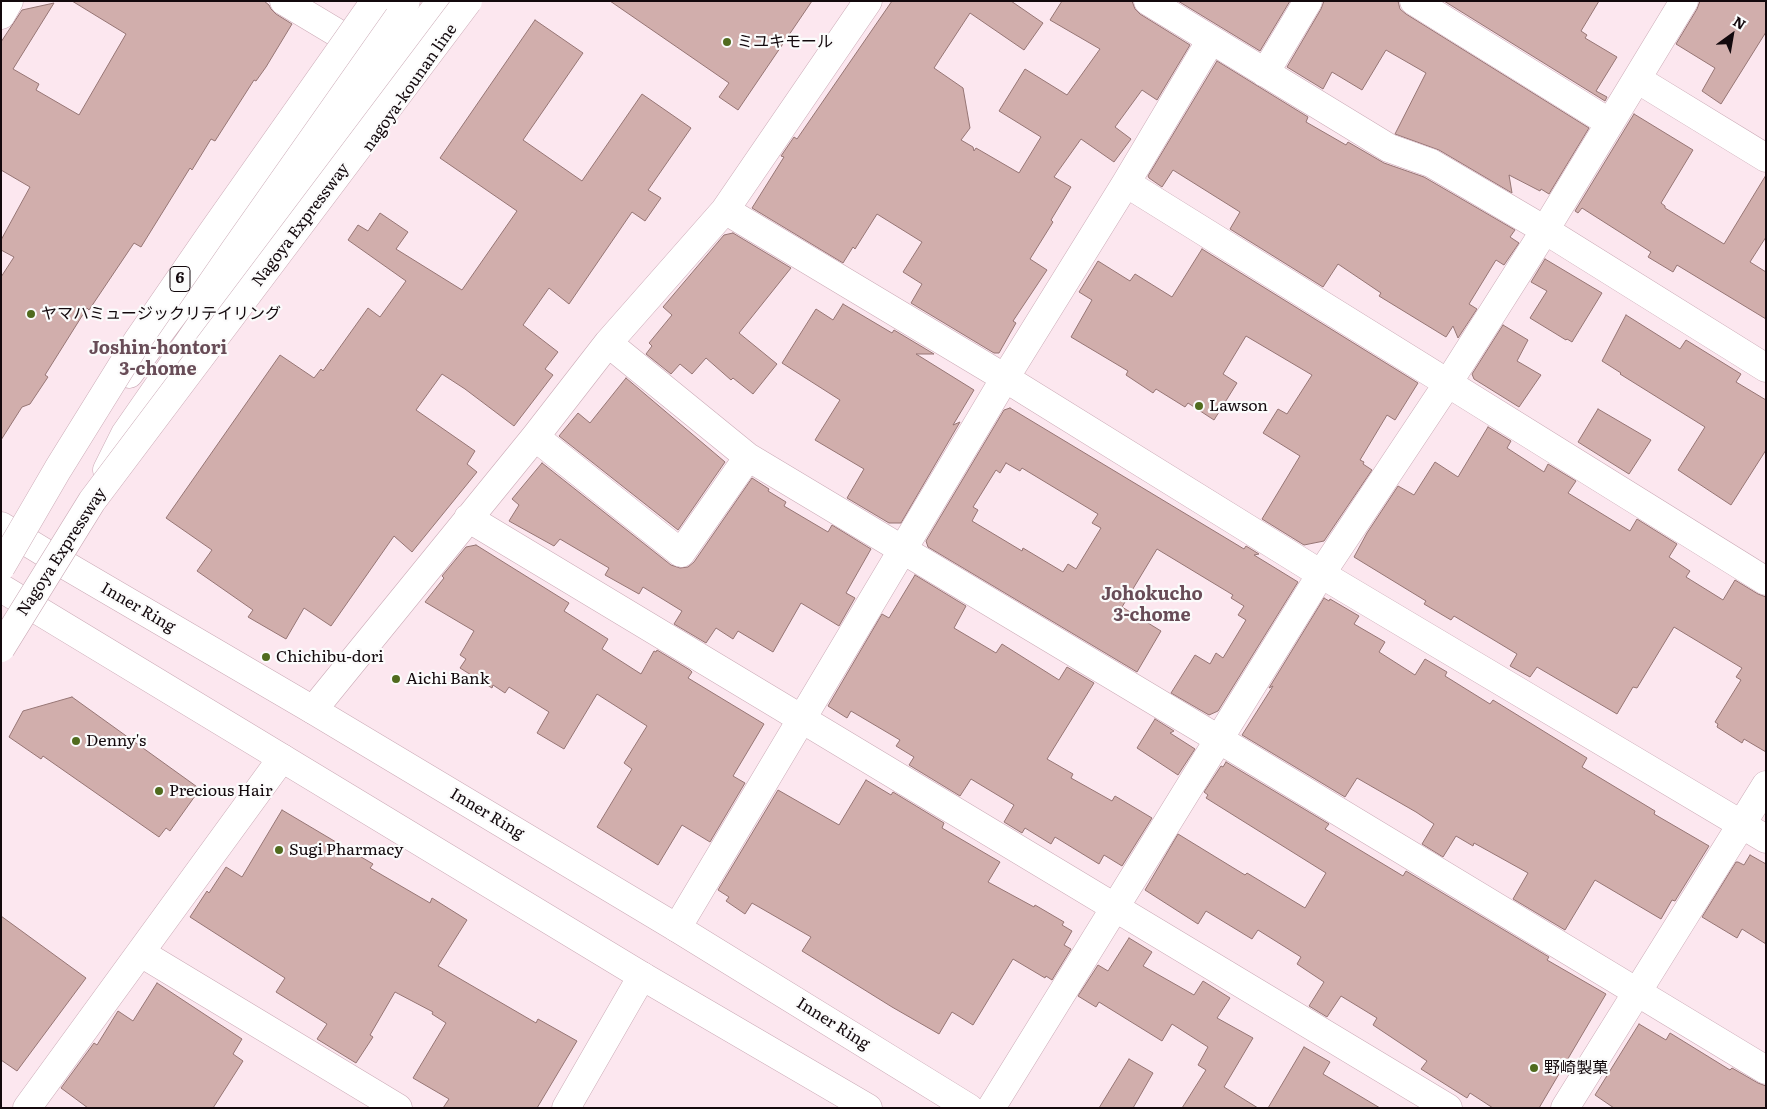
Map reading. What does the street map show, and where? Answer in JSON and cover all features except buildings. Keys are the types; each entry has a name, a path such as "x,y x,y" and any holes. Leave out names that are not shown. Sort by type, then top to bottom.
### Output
{"main road":[{"path":"1,15 9,1"},
{"path":"284,1 339,34"},
{"path":"4,534 144,314 362,1"},
{"name":"6","path":"1,567 58,469 138,340 375,1"},
{"path":"58,469 249,215 406,1"},
{"path":"92,501 125,434 257,244 441,1"},
{"name":"Nagoya Expressway","path":"1,648 92,501 469,1"},
{"name":"nagoya-kounan line","path":"1,663 60,562 398,108 469,1"},
{"path":"313,710 535,437 608,343 725,210 868,1"},
{"path":"1148,1 1389,148 1431,163 1545,230 1766,368"},
{"path":"1265,73 1308,1"},
{"path":"1414,1 1610,123"},
{"path":"991,1108 1116,909 1321,574 1448,383 1545,230 1637,79 1680,2"},
{"path":"677,928 1005,378 1126,183 1210,40"},
{"path":"1637,79 1766,158"},
{"path":"1126,183 1766,582"},
{"path":"725,210 1005,378 1321,574 1766,839"},
{"path":"608,343 748,457 1766,1070"},
{"path":"535,437 681,552 748,457"},
{"path":"468,518 1448,1108"},
{"name":"Inner Ring","path":"4,534 60,562 313,710 677,928 969,1108"},
{"path":"1,588 642,976 868,1108"},
{"path":"27,1108 282,758"},
{"path":"1565,1108 1766,786"},
{"path":"141,953 398,1108"},
{"path":"566,1108 642,976"}],"place":[{"name":"ミユキモール","path":"727,42"},
{"name":"ヤマハミュージックリテイリング","path":"31,314"},
{"name":"Lawson","path":"1199,406"},
{"name":"Chichibu-dori","path":"266,657"},
{"name":"Aichi Bank","path":"396,679"},
{"name":"Denny's","path":"76,741"},
{"name":"Precious Hair","path":"159,791"},
{"name":"Sugi Pharmacy","path":"279,850"},
{"name":"野崎製菓","path":"1534,1068"}],"district":[{"name":"Joshin-hontori 3-chome","path":"158,359"},
{"name":"Johokucho 3-chome","path":"1152,605"}]}
